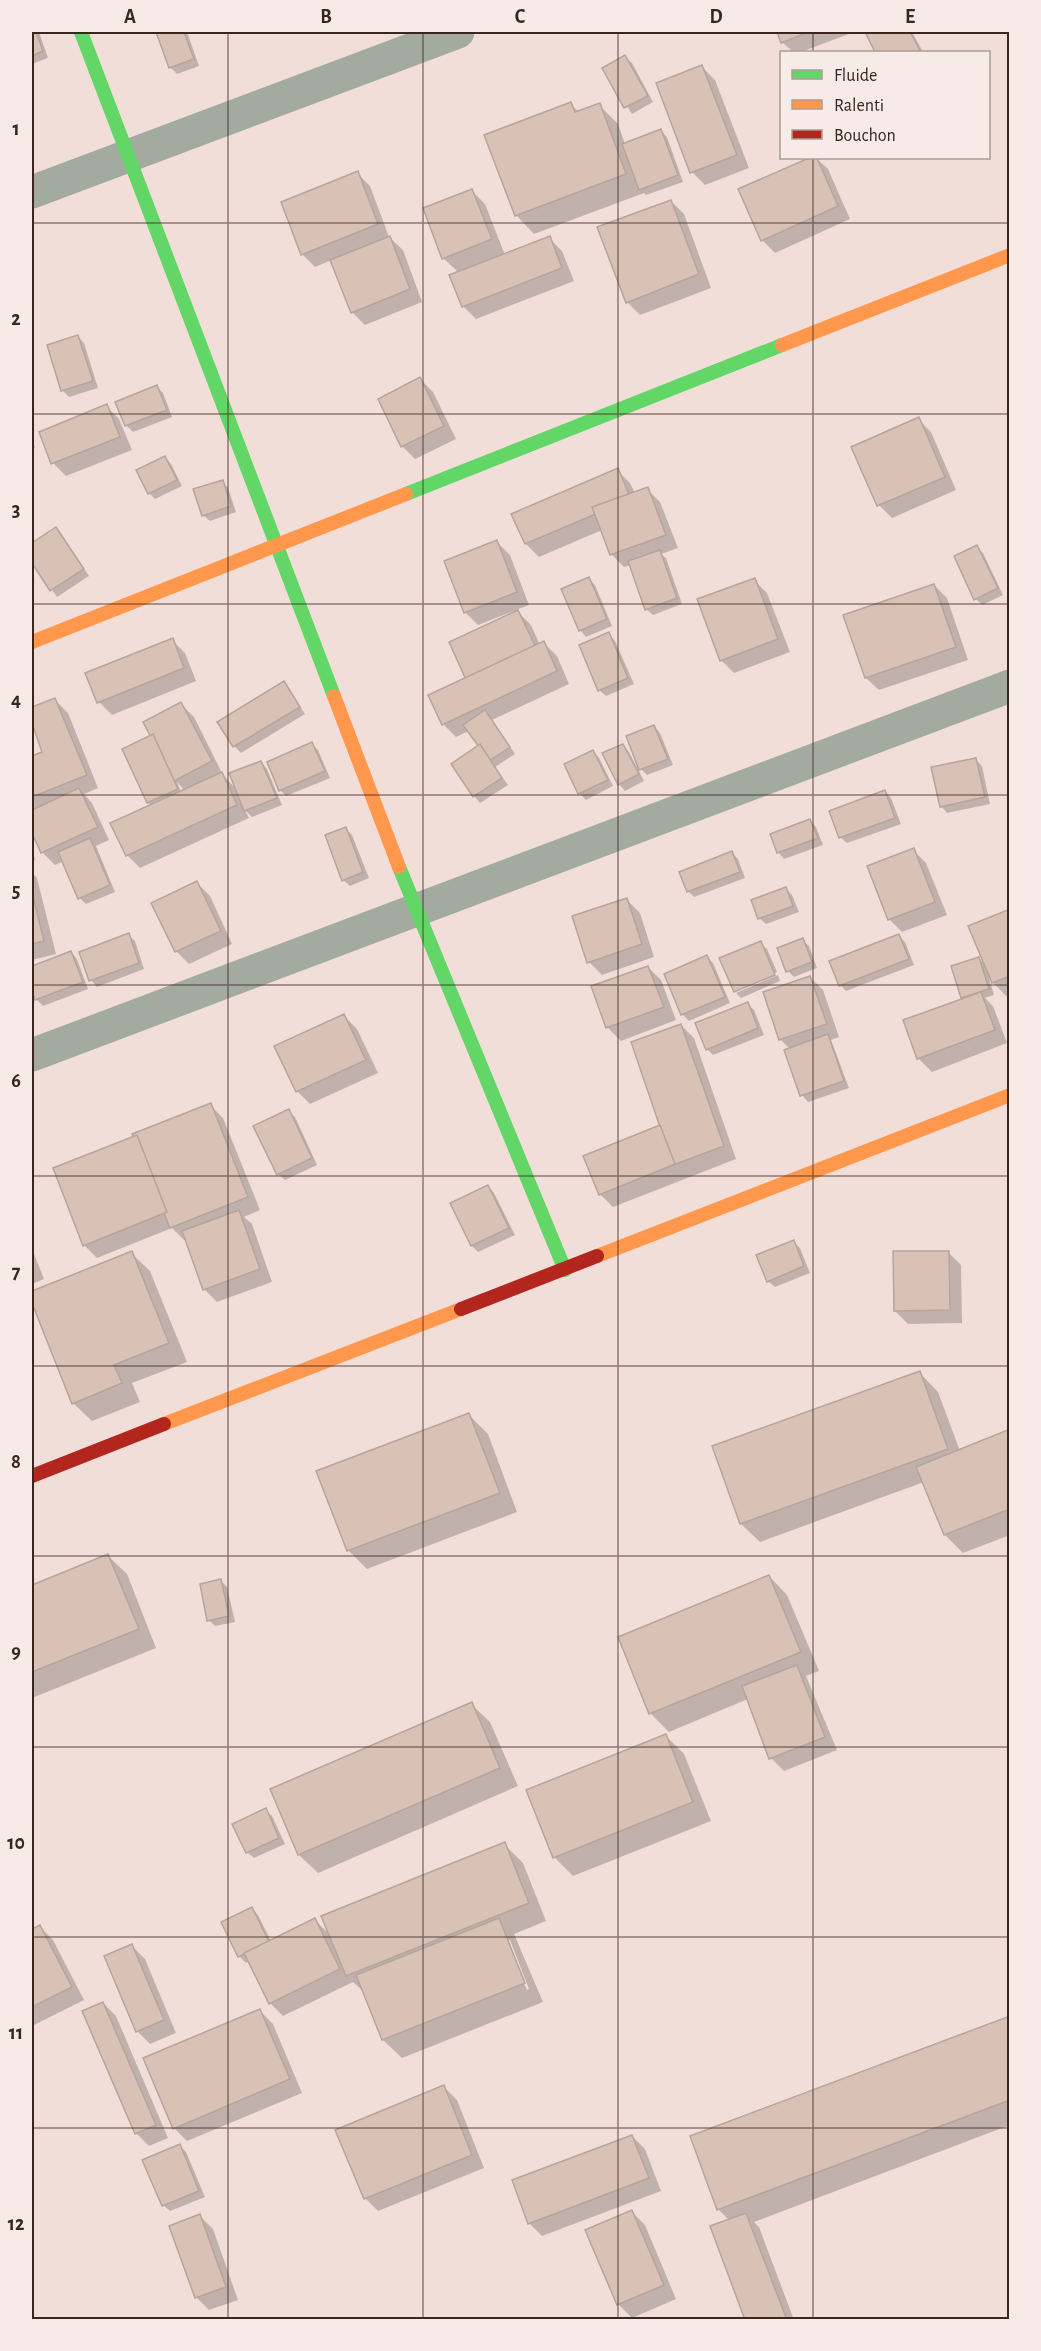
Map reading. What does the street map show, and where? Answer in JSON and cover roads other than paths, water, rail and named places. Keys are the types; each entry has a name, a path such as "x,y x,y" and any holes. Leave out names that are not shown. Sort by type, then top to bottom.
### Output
{"street":[{"path":"81,32 416,909 565,1270"},
{"path":"32,192 128,153 458,32"},
{"path":"32,642 1010,255"},
{"path":"32,1055 1010,686"},
{"path":"32,1476 1010,1095"}]}
